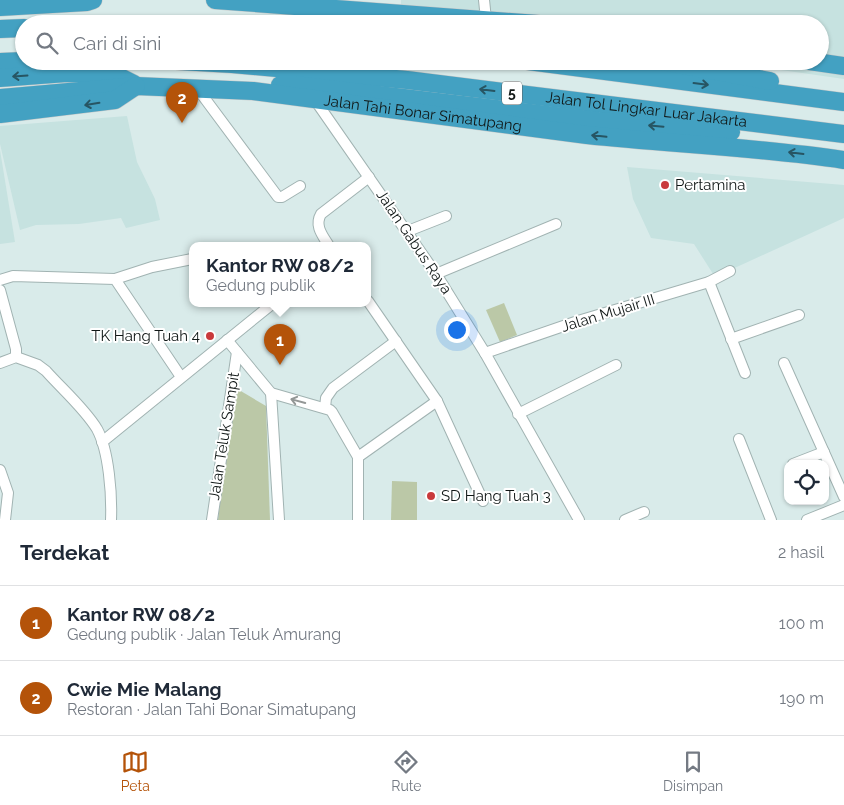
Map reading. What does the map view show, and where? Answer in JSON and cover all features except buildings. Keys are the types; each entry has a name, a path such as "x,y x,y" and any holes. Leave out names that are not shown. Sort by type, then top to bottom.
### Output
{"highway":[{"path":"0,7 87,2 93,0"},
{"path":"215,0 301,3 440,15"},
{"path":"254,2 289,15"},
{"path":"0,29 15,28"},
{"path":"0,62 15,61"},
{"path":"829,64 844,66"},
{"name":"Jalan Tol Lingkar Luar Jakarta","path":"298,70 407,80 844,134"},
{"name":"5","path":"597,70 844,102"},
{"path":"710,70 844,92"},
{"path":"0,78 67,73 106,74 120,77 136,86 115,100 0,114"},
{"path":"253,91 264,87 295,85 598,122 774,136 844,144"},
{"name":"Jalan Tahi Bonar Simatupang","path":"0,98 136,86 253,91 586,135 640,141 731,147 844,160"}],"street":[{"path":"484,0 486,15"},
{"path":"197,88 278,197 282,197 300,186"},
{"name":"Jalan Gabus Raya","path":"315,100 366,178 408,231 436,274 485,353 579,520"},
{"path":"327,242 318,225 318,219 321,214 366,178"},
{"path":"408,231 446,216"},
{"path":"436,274 556,224"},
{"path":"0,280 13,276 115,279 152,267 189,260"},
{"name":"Jalan Mujair III","path":"485,353 578,321 709,282 730,271"},
{"path":"115,279 181,377"},
{"path":"709,282 744,373"},
{"path":"0,290 16,348 16,357"},
{"path":"371,305 437,401 484,501"},
{"path":"102,442 266,307"},
{"path":"731,339 799,315"},
{"path":"227,340 271,394 279,520"},
{"path":"325,408 326,398 333,388 396,341"},
{"name":"Jalan Teluk Sampit","path":"212,520 237,352"},
{"path":"0,363 16,357 38,365 46,371 96,429 102,442 110,484 111,520"},
{"path":"784,363 844,497"},
{"path":"518,414 616,365"},
{"path":"271,394 325,408 332,412 358,457 358,520"},
{"path":"358,457 437,401"},
{"path":"739,438 771,520"},
{"path":"802,460 824,452"},
{"path":"0,470 8,494 5,520"},
{"path":"807,520 844,505"},
{"path":"625,520 644,512"}],"shaded area":[{"path":"401,0 844,0 844,79 782,70 829,70 829,15 401,15"},
{"path":"127,116 137,162 155,199 160,220 126,228 121,218 79,224 36,225 20,230 0,144 0,126"},
{"path":"0,150 15,242 0,244"},
{"path":"627,167 844,185 844,218 715,277 694,244 651,238 633,199"}],"green space":[{"path":"504,303 517,335 500,342 486,310"},
{"path":"234,387 266,406 270,520 218,520"},
{"path":"392,481 417,482 417,520 391,520"}],"place":[{"name":"Cwie Mie Malang","path":"182,123"},
{"name":"Pertamina","path":"665,185"},
{"name":"TK Hang Tuah 4","path":"210,336"},
{"name":"Kantor RW 08/2","path":"280,365"},
{"name":"SD Hang Tuah 3","path":"431,496"}]}
